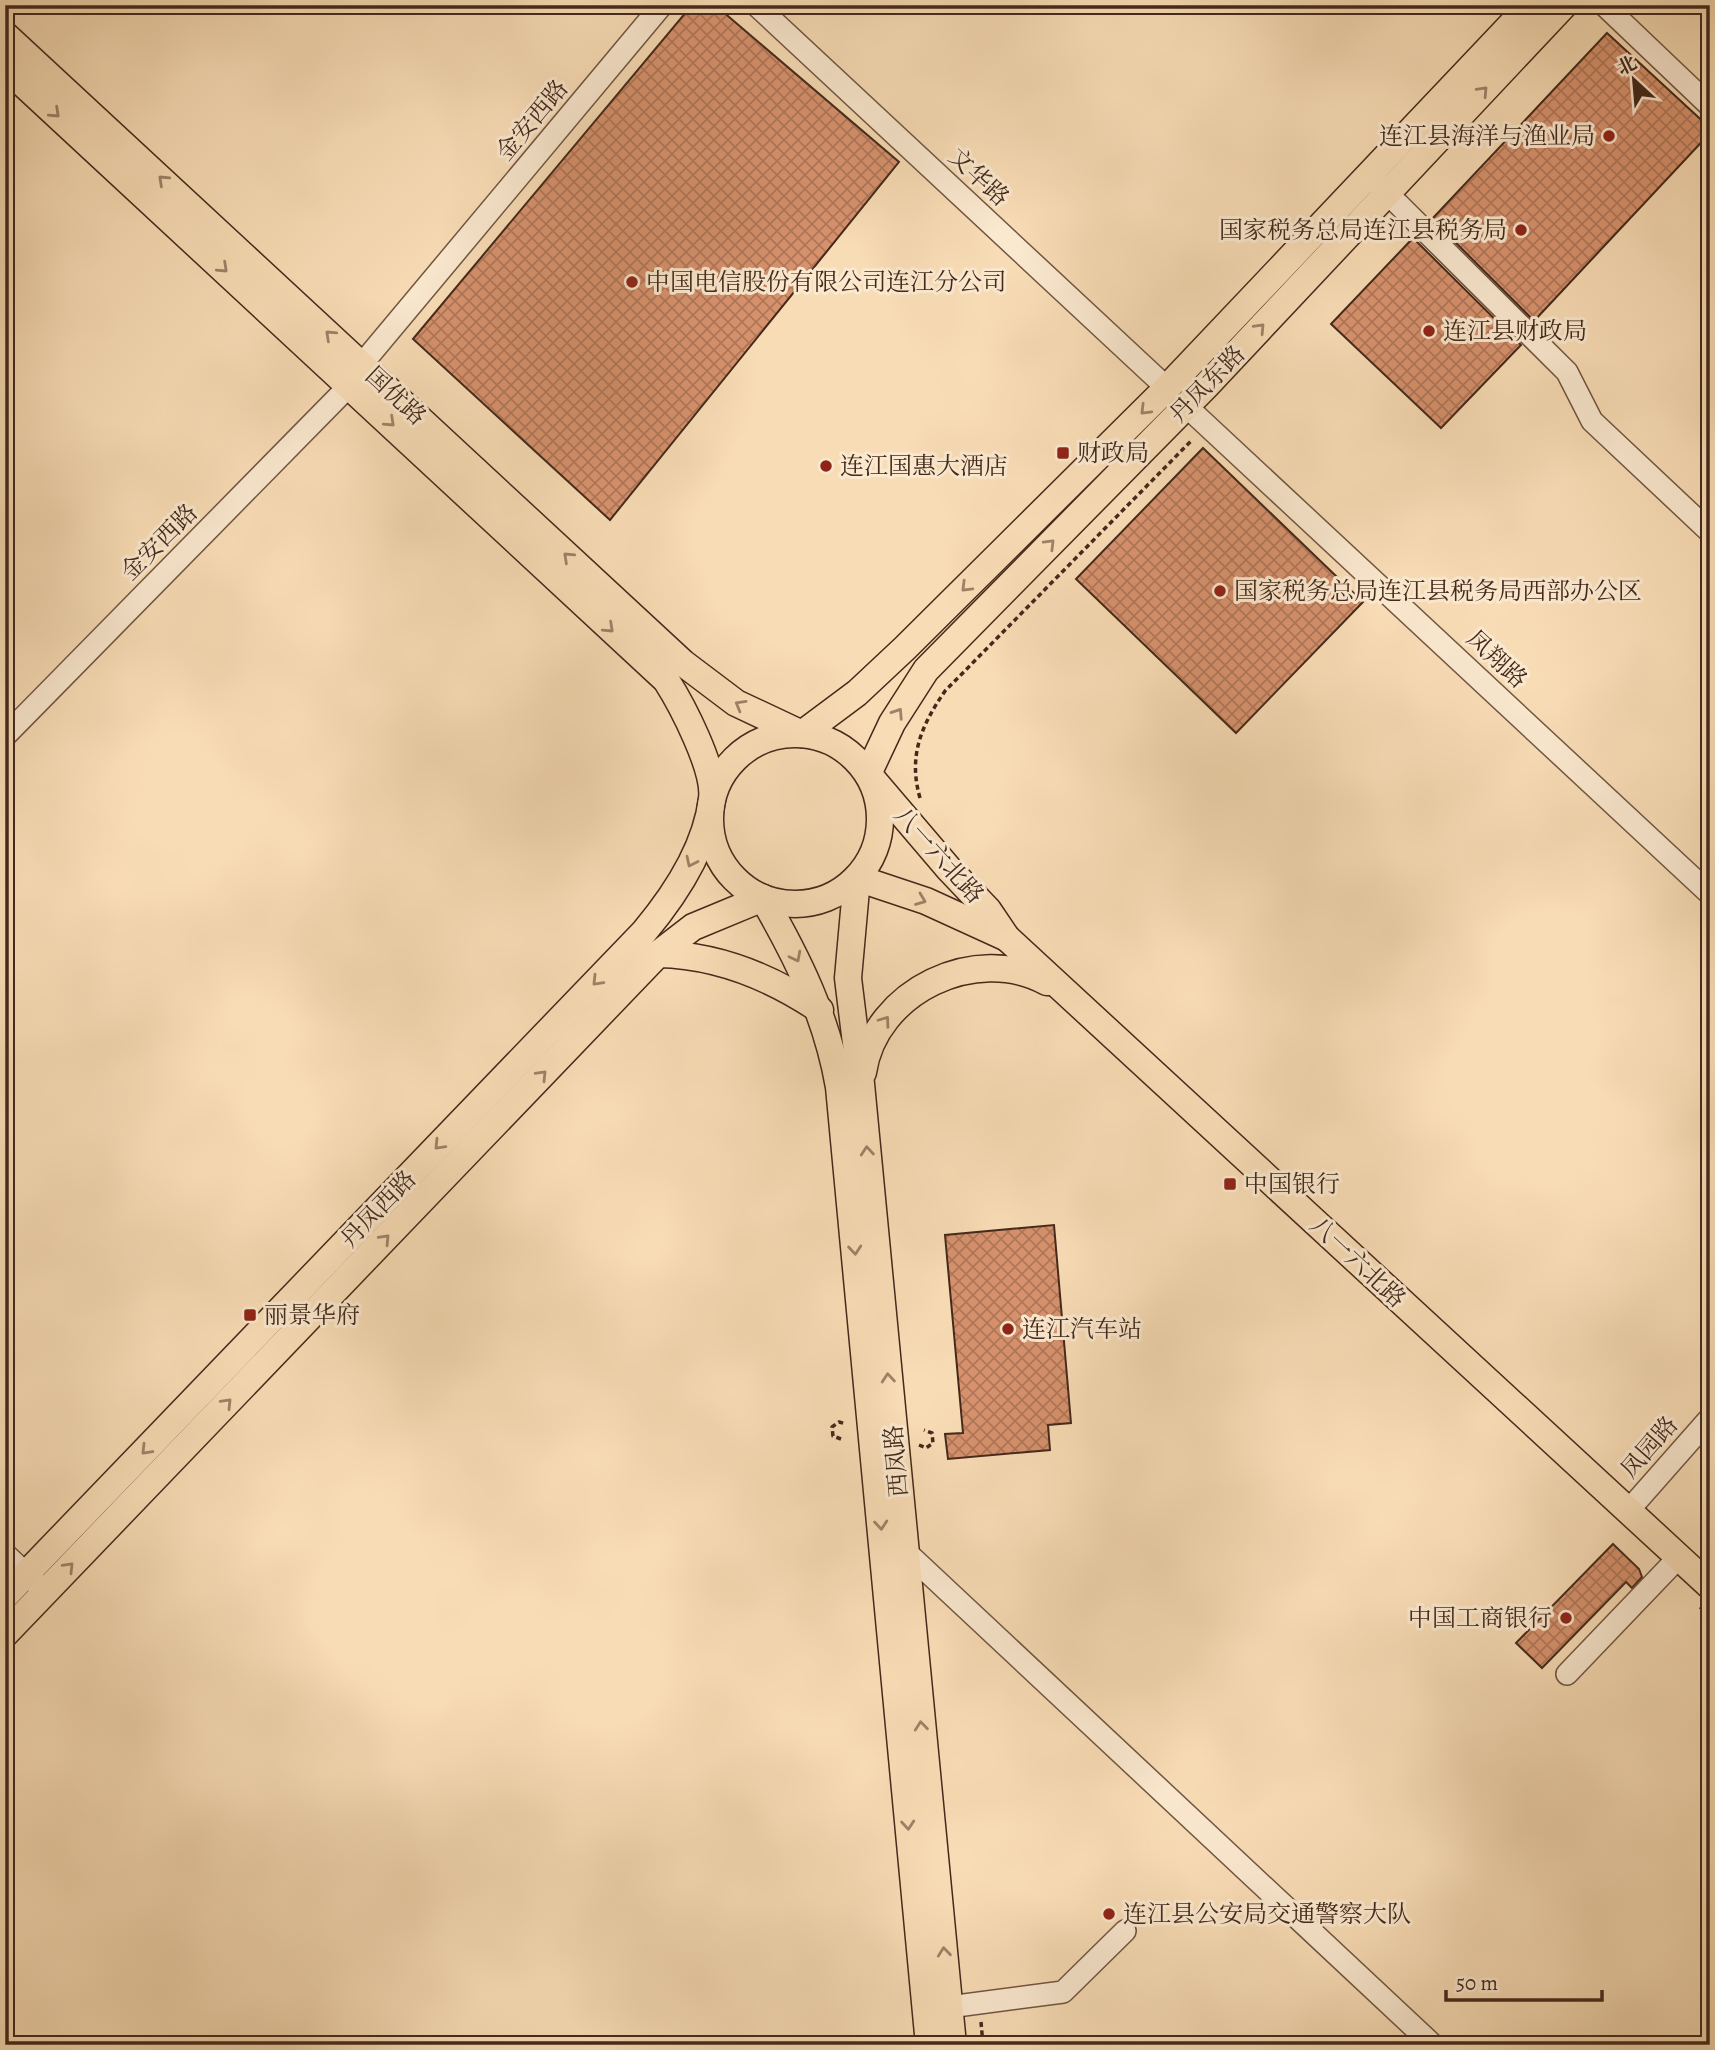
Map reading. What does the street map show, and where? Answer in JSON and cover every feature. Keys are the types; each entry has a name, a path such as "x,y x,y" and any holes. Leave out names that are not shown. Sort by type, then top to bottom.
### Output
{"main road":[{"name":"丹凤东路","path":"868,774 892,723 926,670 1176,397 1368,174 1530,5"},
{"name":"丹凤东路","path":"802,734 857,693 1176,397 1387,194 1564,5"},
{"name":"国优路","path":"5,35 666,680 695,734 713,797"},
{"name":"国优路","path":"5,67 683,663 736,703 802,734"},
{"path":"802,734 828,740 851,754 868,774 878,794 880,828 870,860 857,878 841,891 803,904 763,898 741,885 725,868 714,846 710,822 713,797 722,776 737,757 756,743 778,735 802,734"},
{"name":"八一六北路","path":"868,774 927,845 988,910 1007,938 1679,1557 1700,1592"},
{"name":"丹凤西路","path":"5,1634 36,1583 644,932 671,899 688,869 713,797"},
{"name":"八一六北路","path":"857,878 926,901 1007,938"},
{"name":"西凤路","path":"857,878 848,978 861,1084 953,2045"},
{"name":"丹凤西路","path":"5,1597 36,1583 658,954 693,927 763,898"},
{"name":"西凤路","path":"763,898 797,959 820,1010 834,1062 842,1115 929,2045"},
{"path":"658,954 688,954 743,969 788,989 820,1010"},
{"path":"861,1084 864,1062 880,1025 898,1004 932,982 964,971 996,968 1036,975 1065,991"}],"street":[{"name":"金安西路","path":"5,736 356,375 662,5"},
{"name":"文华路","path":"756,5 1176,397"},
{"path":"1604,5 1710,106"},
{"path":"1368,174 1567,372 1592,421 1710,532"},
{"name":"凤翔路","path":"1176,397 1710,894"},
{"name":"凤园路","path":"1628,1511 1710,1419"},
{"path":"904,1550 1433,2045"},
{"path":"5,1554 36,1583"},
{"path":"1567,1674 1679,1557"},
{"path":"949,2007 1063,1993 1125,1931"}],"path":[{"path":"923,808 915,781 915,750 925,720 945,691 1206,426"},
{"path":"841,1439 833,1436 832,1427 841,1422 848,1429"},
{"path":"917,1440 924,1447 932,1444 933,1436 924,1430"},
{"path":"1700,1592 1710,1616"}],"building":[{"name":"中国电信股份有限公司连江分公司","path":"692,5 715,5 899,162 610,520 413,339"},
{"path":"1607,33 1710,128 1710,133 1534,321 1432,219"},
{"name":"连江县财政局","path":"1413,238 1521,345 1441,428 1331,324"},
{"name":"国家税务总局连江县税务局西部办公区","path":"1203,448 1363,602 1236,733 1076,579"},
{"name":"连江汽车站","path":"1054,1225 1071,1423 1048,1425 1050,1450 948,1459 945,1434 963,1433 945,1235"},
{"name":"中国工商银行","path":"1613,1544 1639,1569 1642,1577 1632,1588 1626,1582 1542,1668 1516,1643"}],"place":[{"name":"连江县海洋与渔业局","path":"1609,136"},
{"name":"国家税务总局连江县税务局","path":"1521,230"},
{"name":"中国电信股份有限公司连江分公司","path":"632,282"},
{"name":"连江县财政局","path":"1429,331"},
{"name":"财政局","path":"1063,453"},
{"name":"连江国惠大酒店","path":"826,466"},
{"name":"国家税务总局连江县税务局西部办公区","path":"1220,591"},
{"name":"中国银行","path":"1230,1184"},
{"name":"丽景华府","path":"250,1315"},
{"name":"连江汽车站","path":"1008,1329"},
{"name":"中国工商银行","path":"1566,1618"},
{"name":"连江县公安局交通警察大队","path":"1109,1914"}]}
